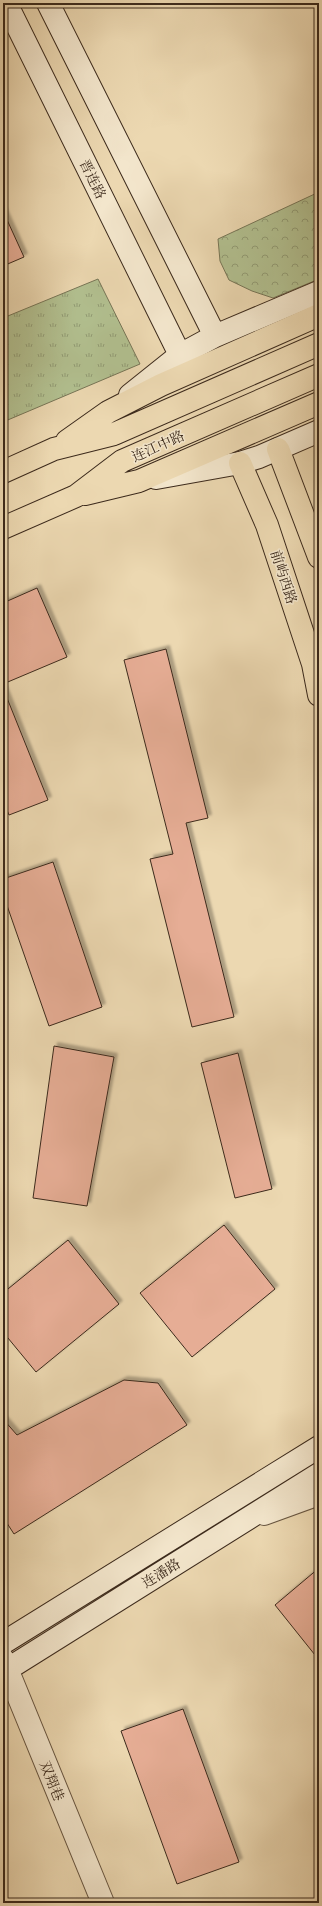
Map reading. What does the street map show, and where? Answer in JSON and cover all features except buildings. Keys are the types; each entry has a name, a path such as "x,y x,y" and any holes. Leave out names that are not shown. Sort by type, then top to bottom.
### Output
{"main road":[{"name":"晋连路","path":"6,3 186,363"},
{"path":"48,3 215,336"},
{"path":"54,449 108,412 186,363 215,336 319,292"},
{"path":"186,363 319,315"},
{"name":"连江中路","path":"3,472 54,449 114,434 319,344"},
{"name":"连江中路","path":"3,528 76,496 122,461 319,375"},
{"path":"139,481 319,403"},
{"path":"76,496 139,481 240,463 278,449 319,431"},
{"path":"278,449 319,558"},
{"name":"前屿西路","path":"240,463 267,525 313,664 319,695"},
{"name":"连潘路","path":"3,1643 319,1447"},
{"name":"连潘路","path":"4,1667 319,1474"},
{"path":"244,1521 319,1494"},
{"name":"双翔巷","path":"4,1667 103,1903"}],"green space":[{"path":"319,192 319,279 273,298 252,291 229,280 220,261 218,239"},
{"path":"98,279 140,364 3,422 3,318"}]}
